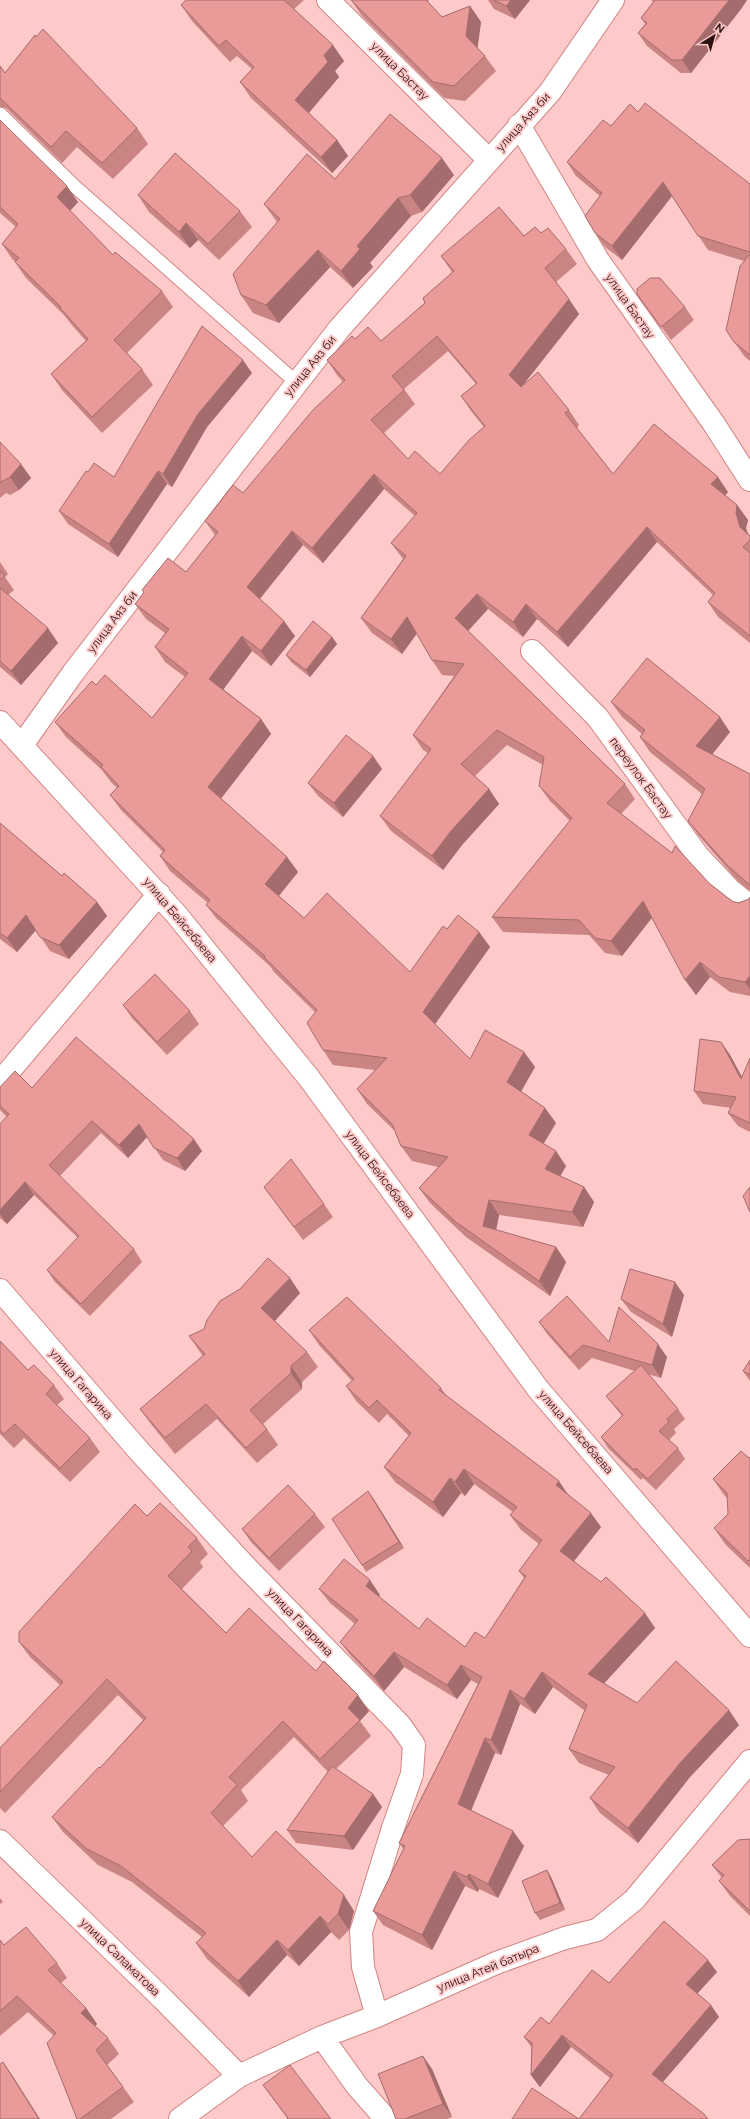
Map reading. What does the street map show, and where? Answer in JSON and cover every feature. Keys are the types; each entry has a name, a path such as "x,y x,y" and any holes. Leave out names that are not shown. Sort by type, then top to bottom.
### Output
{"street":[{"name":"улица Бастау","path":"328,0 489,160"},
{"name":"улица Аяз би","path":"22,745 73,673 339,329 519,125 550,92 613,0"},
{"name":"улица Бастау","path":"519,125 598,260 714,424 750,480"},
{"name":"переулок Бастау","path":"532,650 598,718 698,856 730,890 750,906"},
{"name":"улица Бейсебаева","path":"0,722 159,894 309,1078 538,1389 750,1636"},
{"path":"0,1082 159,894"},
{"name":"улица Гагарина","path":"0,1290 139,1451 245,1566 400,1725 414,1745 412,1774 393,1828 361,1932 363,1967 377,2016"},
{"name":"улица Атей батыра","path":"180,2119 239,2076 322,2037 377,2016 496,1963 565,1938 597,1930 634,1900 750,1761"},
{"name":"улица Саламатова","path":"0,1841 163,1999 239,2076"},
{"path":"322,2037 357,2086 386,2119"}],"lane":[{"path":"0,114 72,184 297,382"}],"building":[{"path":"186,0 284,0 333,45 324,55 328,62 295,100 337,140 321,157 240,82 254,67 226,40 219,46 181,5"},
{"path":"351,0 426,0 442,17 470,6 466,36 485,56 454,86 433,82"},
{"path":"494,0 511,0 506,6"},
{"path":"655,0 729,0 682,60 672,60 638,33 647,23 641,18"},
{"path":"43,29 137,128 102,163 66,131 51,147 0,98 0,66 5,73 35,35 36,37"},
{"path":"645,103 750,184 750,252 698,236 663,182 612,246 595,233 585,216 602,193 567,162 603,120 611,126 630,104 638,112"},
{"path":"390,114 442,158 410,195 398,198 357,246 360,249 341,271 318,250 266,305 241,295 233,274 280,219 264,204 307,154 335,179"},
{"path":"0,120 67,186 57,197 113,255 115,252 162,291 114,340 142,369 92,417 51,374 88,339 60,308 61,307 15,262 19,258 2,244 18,224 0,207"},
{"path":"175,153 240,211 208,244 186,223 179,232 138,195"},
{"path":"499,207 524,236 535,227 541,233 548,228 566,249 545,268 569,299 509,375 521,387 538,372 569,410 565,413 613,474 654,424 718,477 711,484 737,505 736,513 740,527 750,536 750,540 743,547 750,553 750,636 708,602 715,593 647,527 557,632 526,604 513,622 477,594 455,618 625,784 607,803 672,853 675,846 710,884 732,901 738,903 749,899 750,897 750,976 745,982 719,977 700,962 685,980 643,901 611,941 595,938 579,920 492,917 572,818 539,786 544,757 497,730 461,764 489,789 451,831 432,856 380,816 431,749 413,735 464,664 432,660 407,617 391,639 361,618 406,556 391,543 417,513 374,474 312,548 292,531 247,587 284,621 261,651 242,636 209,679 261,719 208,787 287,857 265,884 304,918 327,893 410,972 443,926 447,929 458,915 479,932 423,1012 470,1059 485,1030 524,1052 507,1082 545,1108 529,1135 556,1151 545,1169 584,1187 572,1212 489,1200 483,1226 556,1247 539,1281 456,1222 419,1188 448,1157 401,1146 392,1124 357,1089 387,1058 323,1050 307,1023 317,1010 264,957 265,956 206,905 210,900 160,856 165,850 110,795 119,786 101,767 103,765 55,722 92,681 96,685 105,675 152,718 188,673 155,647 169,629 135,604 144,592 142,590 168,558 186,572 218,532 205,521 233,485 243,493 313,410 345,380 327,360 352,336 355,339 368,327 381,341 425,303 423,298 454,271 441,256","holes":["437,336 477,383 461,396 485,426 469,440 440,474 415,451 408,459 371,420 404,390 392,376"]},
{"path":"750,254 750,355 734,342 726,330 740,266"},
{"path":"650,278 660,278 685,307 661,327 637,294 637,289"},
{"path":"202,326 243,360 198,414 163,474 158,471 109,544 59,511 86,471 88,472 94,463 114,477"},
{"path":"0,442 21,464 10,477 1,482 0,482"},
{"path":"0,571 4,576 0,580"},
{"path":"0,588 48,628 11,671 0,661"},
{"path":"313,621 332,637 306,670 286,655"},
{"path":"647,658 720,717 696,746 750,774 750,885 728,866 688,821 705,789 640,737 645,730 611,702"},
{"path":"346,735 373,756 334,803 308,783"},
{"path":"0,823 62,876 64,873 97,902 59,945 40,937 26,915 7,938 0,933"},
{"path":"155,974 190,1011 157,1042 123,1005"},
{"path":"76,1037 194,1139 177,1158 154,1148 139,1124 119,1145 92,1121 49,1165 134,1249 81,1304 47,1270 79,1236 25,1182 0,1210 0,1124 9,1114 0,1106 0,1087 15,1071 32,1088"},
{"path":"700,1039 721,1042 741,1079 750,1058 750,1123 728,1113 736,1097 694,1091"},
{"path":"291,1159 324,1204 294,1227 264,1187"},
{"path":"750,1187 750,1212 743,1196"},
{"path":"268,1258 290,1278 261,1308 307,1352 291,1366 291,1373 250,1410 267,1429 246,1448 206,1404 165,1438 140,1409 205,1354 189,1336 204,1329 207,1320 220,1301 240,1289"},
{"path":"630,1269 675,1282 663,1324 621,1299"},
{"path":"567,1296 609,1342 619,1307 658,1344 652,1365 583,1345 570,1357 539,1322"},
{"path":"347,1297 441,1388 439,1390 559,1481 556,1485 591,1513 560,1551 601,1582 606,1577 645,1613 588,1674 637,1703 676,1661 729,1710 680,1763 628,1828 590,1798 615,1767 569,1749 587,1705 542,1672 524,1699 510,1690 491,1740 485,1738 458,1804 513,1831 488,1884 469,1874 467,1877 454,1871 422,1935 373,1911 405,1846 399,1843 482,1677 461,1665 447,1685 394,1652 374,1676 340,1642 358,1620 319,1589 344,1559 370,1580 366,1586 419,1629 427,1618 465,1647 475,1632 485,1638 526,1576 519,1571 542,1540 510,1515 517,1507 464,1469 455,1482 450,1478 433,1502 384,1467 411,1433 377,1400 369,1408 346,1386 354,1379 309,1330"},
{"path":"0,1341 28,1370 34,1365 54,1385 46,1394 90,1438 60,1468 15,1424 4,1434 0,1430"},
{"path":"750,1360 750,1375 743,1371"},
{"path":"641,1365 678,1409 667,1419 669,1422 659,1431 678,1448 648,1479 636,1468 634,1470 601,1437 623,1415 606,1396"},
{"path":"741,1451 749,1458 750,1457 750,1559 748,1561 714,1528 728,1514 727,1493 713,1479"},
{"path":"288,1485 315,1514 269,1558 242,1529"},
{"path":"368,1491 399,1542 362,1565 332,1519"},
{"path":"160,1503 197,1538 188,1547 192,1551 168,1576 226,1633 249,1608 316,1671 324,1661 358,1695 348,1708 360,1720 320,1759 283,1721 229,1777 237,1785 211,1813 252,1857 276,1831 344,1895 338,1914 328,1924 320,1916 288,1950 277,1940 238,1981 196,1943 206,1933 121,1866 87,1849 52,1817 146,1718 107,1679 0,1792 0,1748 63,1682 19,1642 19,1632 135,1504 147,1516"},
{"path":"332,1766 373,1794 344,1836 287,1830"},
{"path":"750,1839 750,1911 719,1881 724,1875 712,1865 738,1840"},
{"path":"547,1870 560,1903 535,1913 522,1881"},
{"path":"664,1921 708,1960 686,1984 711,2005 652,2074 704,2114 708,2119 579,2119 613,2075 562,2035 531,2075 532,2043 524,2037 541,2017 549,2024 592,1970 609,1983"},
{"path":"26,1927 57,1963 48,1970 86,2008 81,2013 108,2038 96,2050 123,2087 80,2119 77,2119 47,2043 56,2033 17,1996 0,2011 0,1940 4,1945"},
{"path":"423,2056 443,2104 405,2119 396,2119 378,2074"},
{"path":"3,2062 39,2119 0,2119 0,2064"},
{"path":"290,2065 331,2119 287,2119 288,2118 263,2085"},
{"path":"532,2088 579,2119 512,2119"}]}
